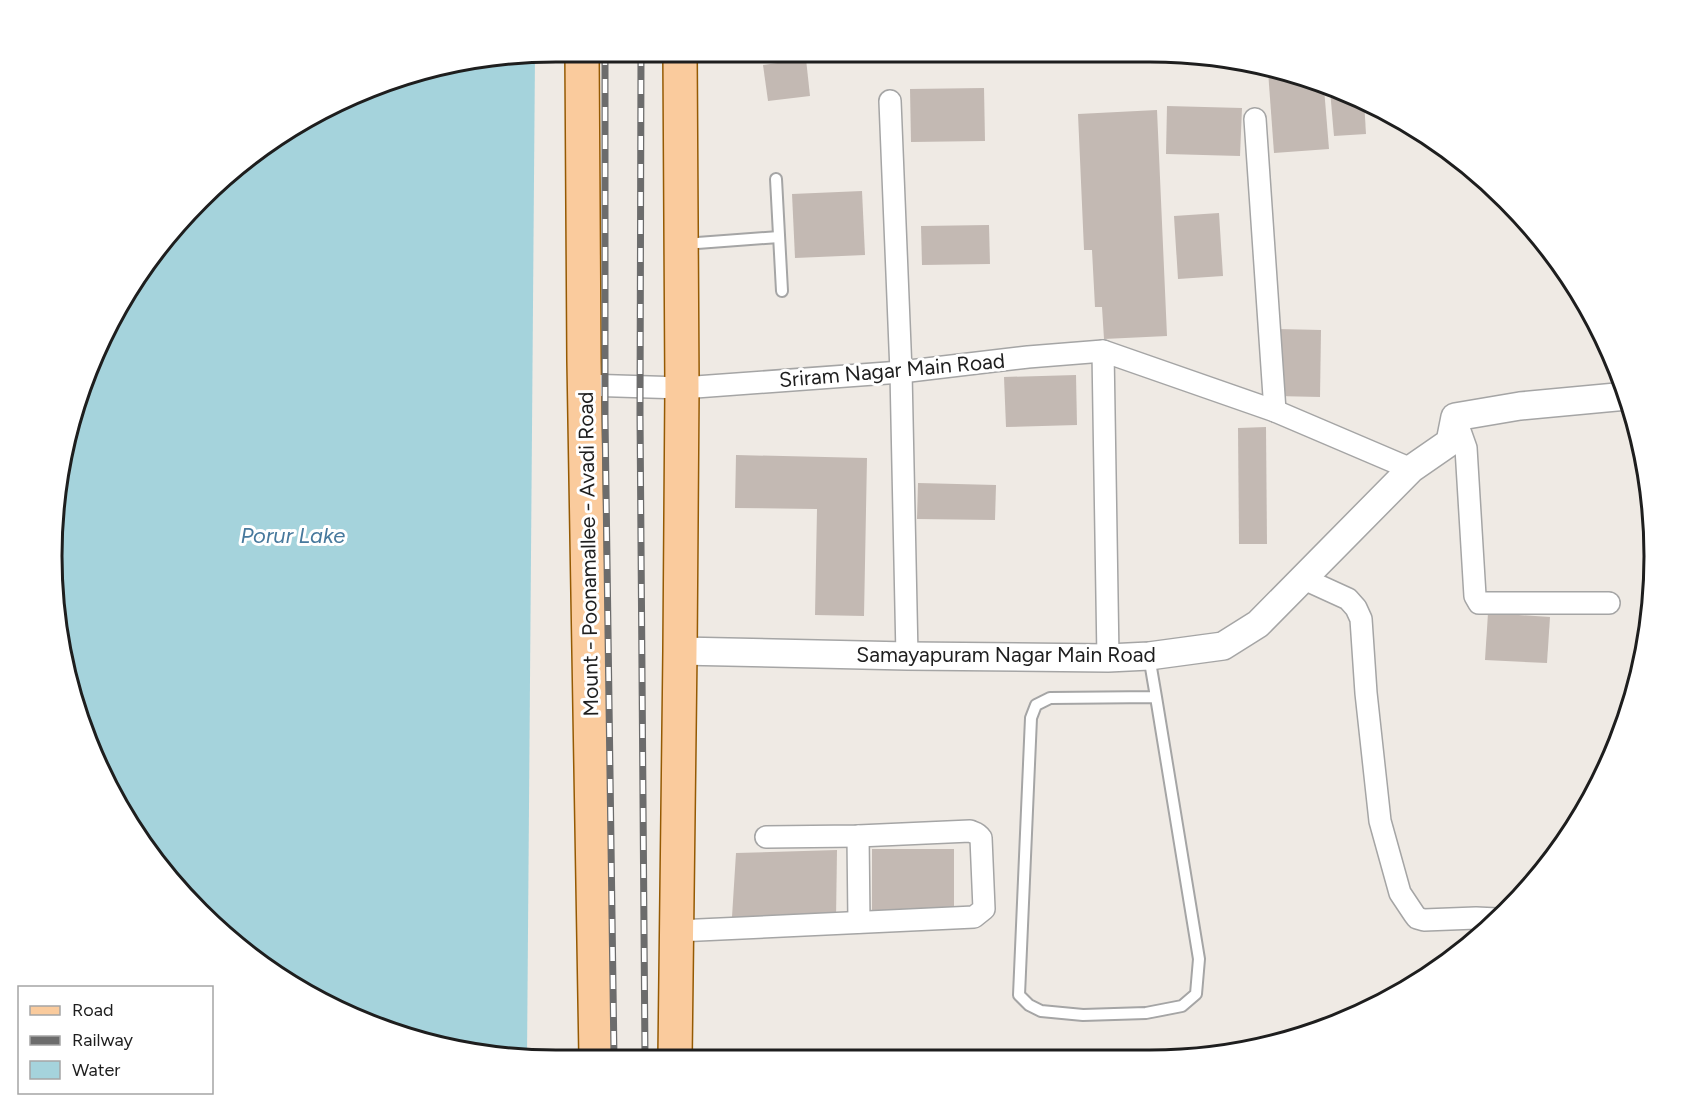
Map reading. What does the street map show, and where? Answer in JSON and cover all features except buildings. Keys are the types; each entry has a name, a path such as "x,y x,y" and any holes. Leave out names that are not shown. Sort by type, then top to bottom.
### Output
{"main road":[{"name":"Mount - Poonamallee - Avadi Road","path":"582,62 596,1050"},
{"path":"675,1050 682,388 680,62"}],"street":[{"path":"890,101 901,372 907,656"},
{"path":"1255,119 1275,411"},
{"name":"Sriram Nagar Main Road","path":"585,385 682,388 901,372 1103,351"},
{"path":"1108,658 1103,351 1275,411 1411,470"},
{"path":"1609,603 1479,603 1474,596 1466,448 1455,417 1520,406 1618,397"},
{"name":"Samayapuram Nagar Main Road","path":"680,651 1108,658 1149,656 1224,646 1258,624 1411,470 1450,442 1455,417"},
{"path":"1302,578 1348,599 1356,608 1360,619 1380,821 1400,894 1417,918 1424,920 1486,918"},
{"path":"677,931 974,917 984,909 981,838 979,834 970,831 766,837"},
{"path":"858,836 859,922"}],"lane":[{"path":"776,179 782,291"},
{"path":"681,244 779,237"},
{"path":"1149,656 1156,697 1199,959 1196,994 1182,1006 1146,1013 1083,1015 1041,1011 1029,1005 1019,995 1030,729 1033,711 1036,705 1050,698 1156,697"}],"water":[{"name":"Porur Lake","path":"535,63 527,1049 491,1046 428,1034 337,1000 281,967 230,928 206,906 184,882 145,831 112,775 99,745 78,684 71,652 66,621 62,556 66,491 71,460 78,428 99,367 112,337 145,281 184,230 206,206 230,184 281,145 337,112 428,78 491,66"}],"railway":[{"path":"605,62 605,418 614,1050"},
{"path":"641,62 640,415 645,1050"}]}
